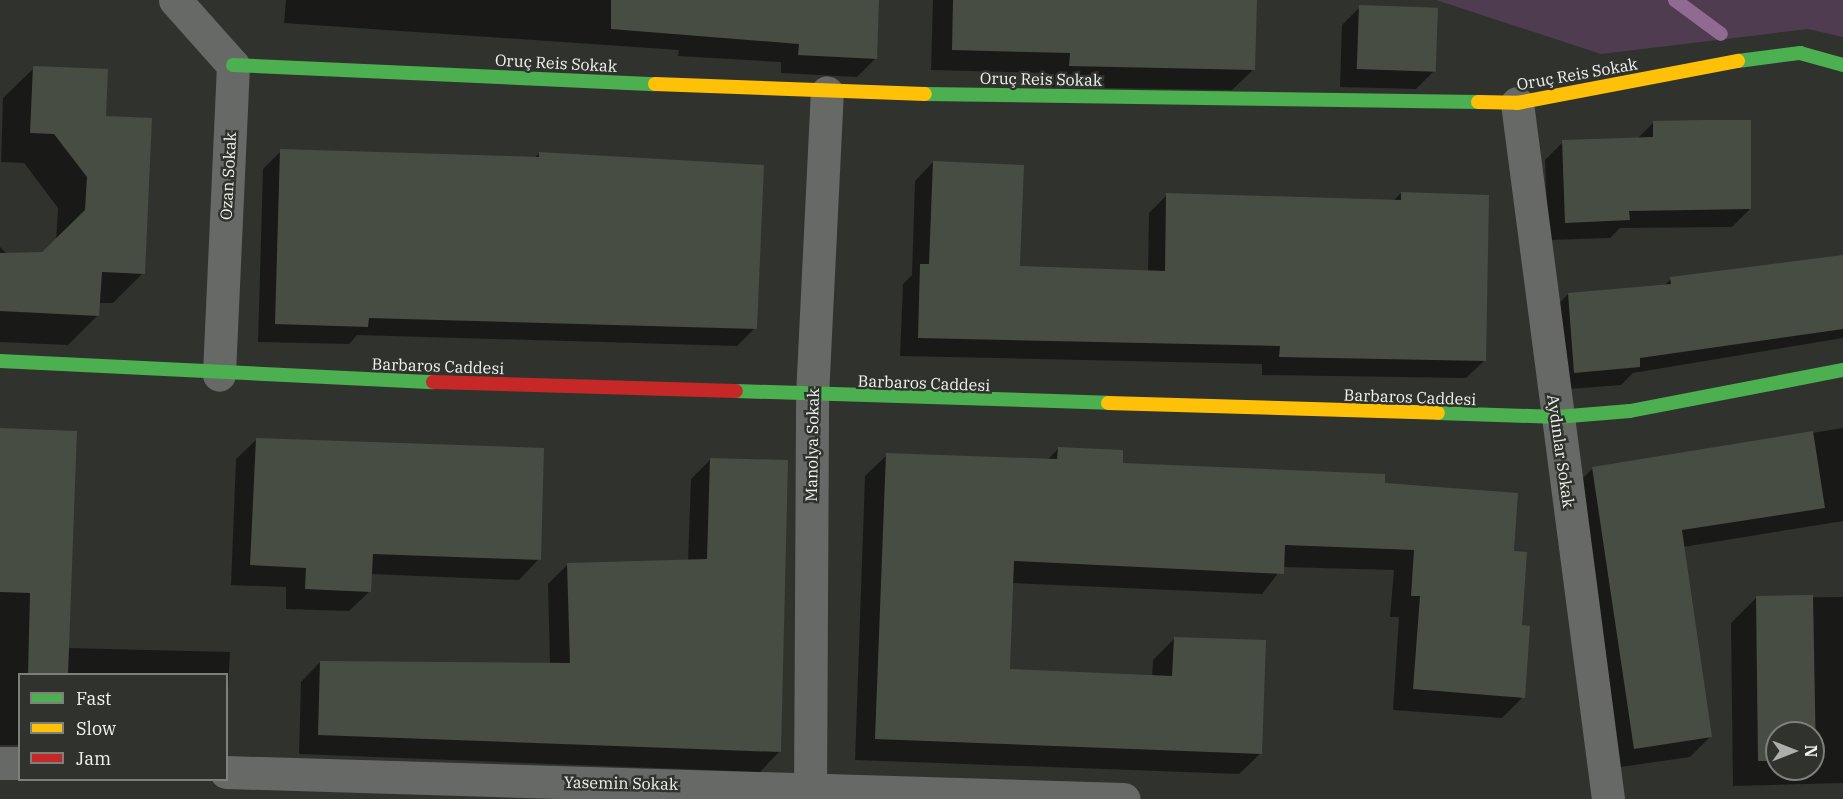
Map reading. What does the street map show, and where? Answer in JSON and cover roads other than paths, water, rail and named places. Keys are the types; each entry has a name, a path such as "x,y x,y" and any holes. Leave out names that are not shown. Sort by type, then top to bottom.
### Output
{"street":[{"path":"175,0 233,65"},
{"name":"Oruç Reis Sokak","path":"233,65 827,92 1517,103 1777,54 1800,53 1843,65"},
{"name":"Ozan Sokak","path":"219,375 233,65"},
{"name":"Manolya Sokak","path":"810,793 812,396 827,92"},
{"name":"Aydınlar Sokak","path":"1517,103 1608,799"},
{"name":"Barbaros Caddesi","path":"0,361 219,375 812,396 1557,417 1630,411 1843,370"},
{"path":"0,763 18,763"},
{"name":"Yasemin Sokak","path":"228,772 415,789 1124,799"}],"waterway":[{"path":"1675,0 1721,34"}]}
